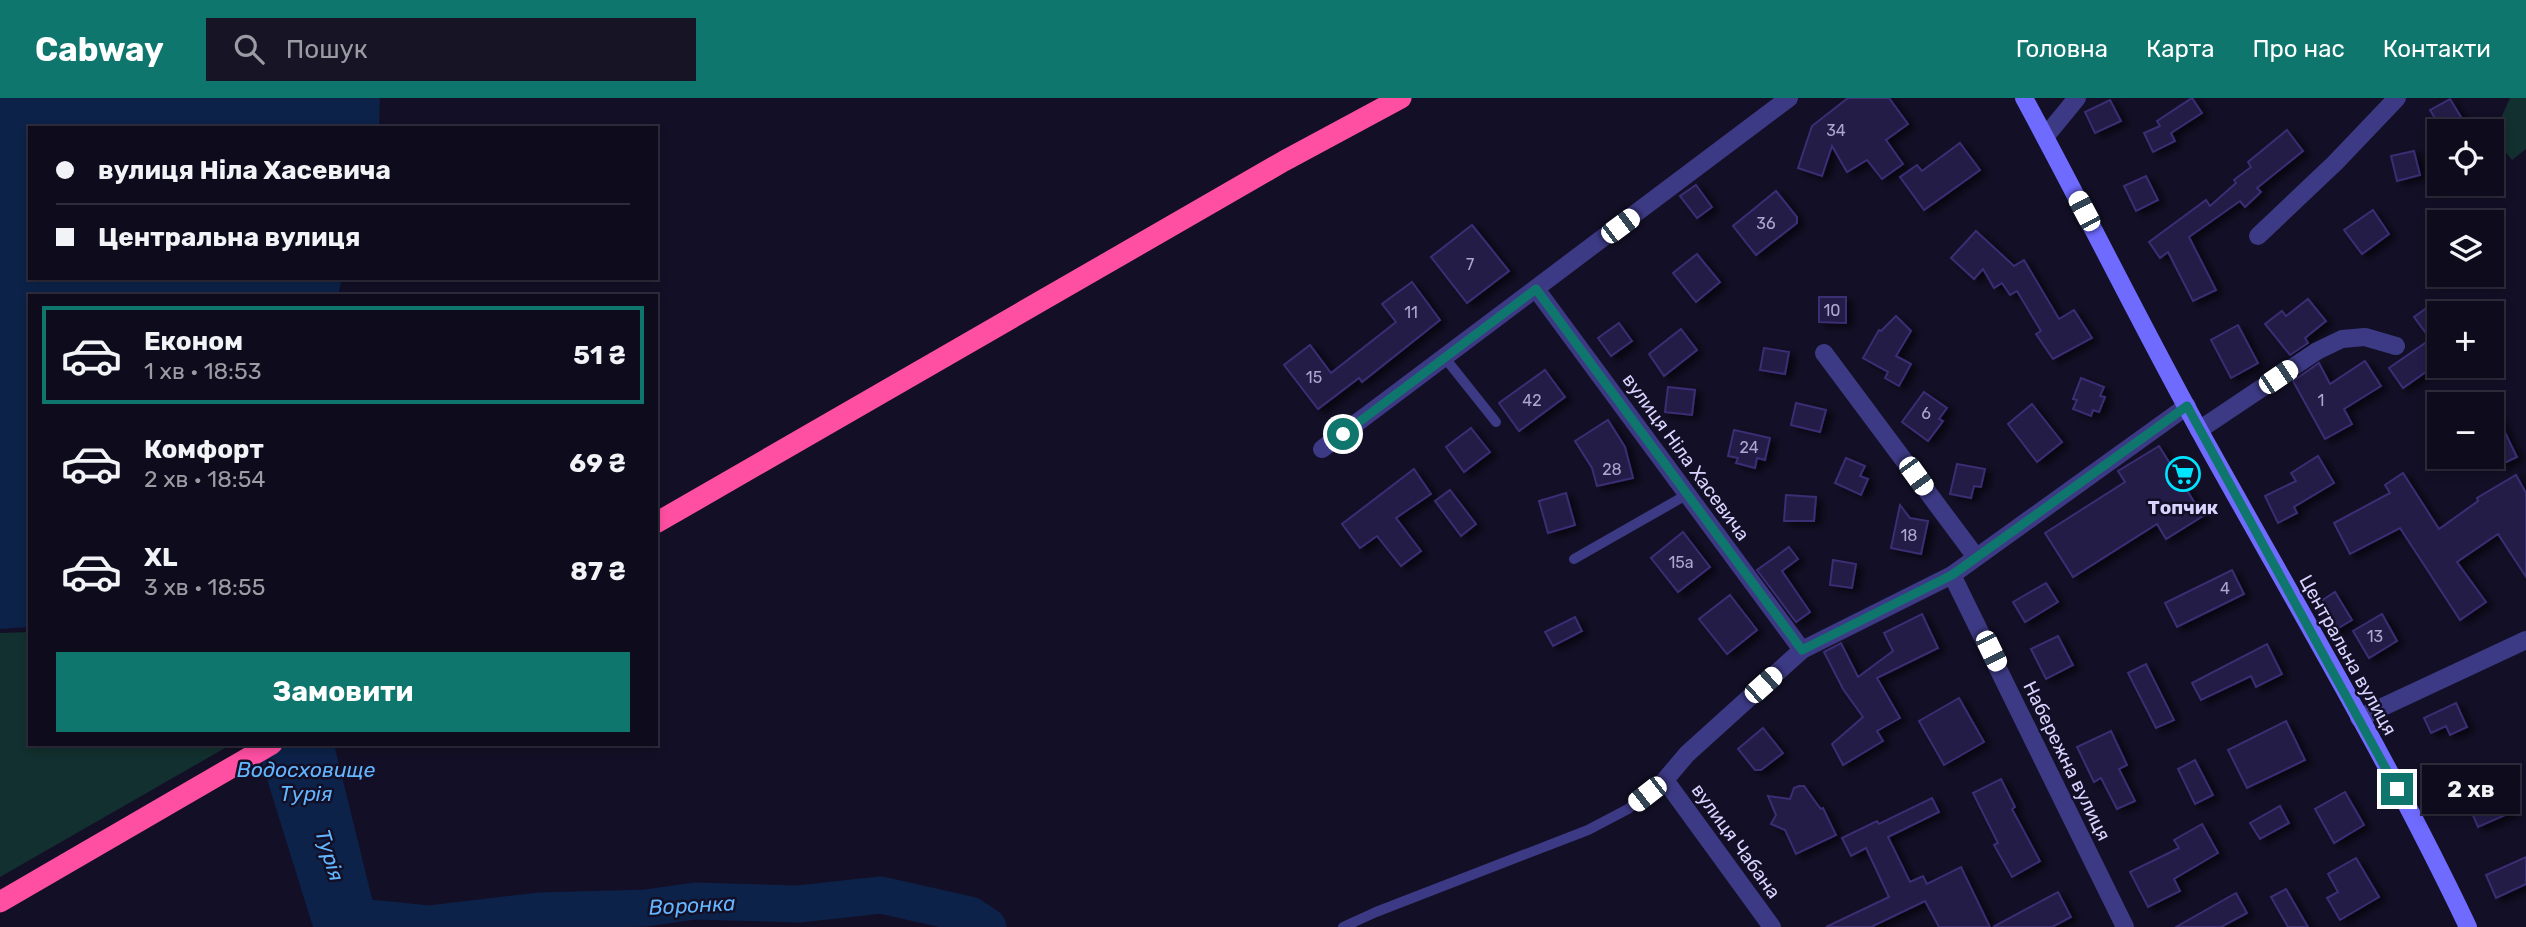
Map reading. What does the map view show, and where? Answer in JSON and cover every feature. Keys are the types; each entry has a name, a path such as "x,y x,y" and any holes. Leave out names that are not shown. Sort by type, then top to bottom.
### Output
{"highway":[{"path":"658,522 1284,161 1401,98"},
{"path":"0,902 268,746"}],"street":[{"path":"1322,449 1789,98"},
{"name":"Центральна вулиця","path":"2024,98 2199,430 2447,882 2468,927"},
{"path":"2045,137 2077,98"},
{"path":"2258,236 2335,163 2397,98"},
{"name":"вулиця Ніла Хасевича","path":"1536,289 1802,650"},
{"path":"2199,430 2317,351 2342,339 2365,337 2396,346"},
{"path":"1824,353 1976,557"},
{"path":"1665,780 1687,754 1802,650 1952,575 2187,406"},
{"name":"Набережна вулиця","path":"1952,575 2125,927"},
{"path":"2359,718 2526,640"},
{"name":"вулиця Чабана","path":"1665,780 1772,927"}],"lane":[{"path":"1445,358 1496,422"},
{"path":"1574,558 1688,494"},
{"path":"1343,927 1588,830 1628,809 1665,780"}],"green space":[{"path":"2510,98 2526,98 2526,149 2512,160 2504,150 2504,119 2501,119"},
{"path":"28,632 28,746 229,746 0,877 0,633"}],"water":[{"path":"0,98 380,98 379,126 28,126 28,280 342,280 338,294 28,294 28,627 0,629"},
{"name":"Водосховище Турія","path":"257,746 334,746 379,927 313,927"}],"building":[{"path":"1848,98 1889,98 1908,124 1886,140 1903,164 1882,179 1867,160 1847,172 1832,146 1822,176 1798,168 1812,126"},
{"path":"2192,98 2202,113 2171,133 2175,141 2153,152 2144,133 2160,126 2157,121"},
{"path":"2450,99 2462,119 2436,119 2430,110"},
{"path":"2110,100 2121,121 2095,133 2085,112"},
{"path":"2287,130 2303,151 2257,188 2261,192 2245,207 2240,201 2189,237 2216,290 2193,301 2168,252 2160,258 2149,242 2206,200 2210,206 2236,183 2234,180 2251,167 2248,162"},
{"path":"1960,143 1980,170 1924,210 1900,177 1917,165 1922,171"},
{"path":"2414,151 2420,175 2397,181 2391,156"},
{"path":"2146,176 2158,200 2136,211 2124,186"},
{"path":"1696,185 1712,207 1697,218 1680,196"},
{"path":"1776,191 1797,217 1797,223 1756,255 1733,226"},
{"path":"2373,210 2389,234 2362,254 2344,230"},
{"path":"1472,225 1509,271 1467,303 1431,257"},
{"path":"1976,231 2014,266 2024,260 2059,319 2074,310 2092,338 2053,359 2036,334 2041,331 2017,291 2010,295 2002,283 1994,288 1983,269 1974,279 1951,258"},
{"path":"1697,254 1720,282 1696,302 1673,273"},
{"path":"1412,282 1440,320 1362,382 1359,378 1318,409 1284,365 1310,345 1331,373 1396,322 1382,304"},
{"path":"1819,297 1846,297 1846,323 1819,322"},
{"path":"2308,299 2326,321 2305,338 2308,343 2290,355 2265,324 2282,311 2286,316"},
{"path":"2427,308 2427,335 2414,317"},
{"path":"1896,316 1911,331 1896,356 1911,364 1899,386 1885,378 1888,372 1863,358 1879,330"},
{"path":"1619,323 1632,341 1611,356 1598,338"},
{"path":"2238,325 2258,363 2231,378 2211,340"},
{"path":"1681,329 1697,350 1664,376 1649,354"},
{"path":"2427,342 2427,371 2403,388 2389,368"},
{"path":"1764,348 1789,352 1785,374 1760,370"},
{"path":"2365,361 2381,386 2344,409 2352,424 2325,439 2293,381 2319,363 2330,384"},
{"path":"1545,370 1565,397 1519,431 1499,403"},
{"path":"2081,378 2104,387 2100,396 2105,397 2099,412 2093,410 2091,416 2073,409 2077,400 2073,399"},
{"path":"1668,387 1695,390 1692,415 1665,412"},
{"path":"1924,392 1947,408 1939,419 1943,421 1928,441 1902,422"},
{"path":"1796,403 1826,410 1820,432 1791,425"},
{"path":"2032,404 2062,442 2037,462 2008,424"},
{"path":"1608,420 1625,447 1633,478 1597,486 1592,468 1575,441"},
{"path":"1471,428 1490,452 1464,472 1446,447"},
{"path":"1734,430 1770,438 1765,460 1757,458 1755,468 1736,463 1738,458 1728,456"},
{"path":"2504,430 2517,457 2504,463"},
{"path":"2159,446 2203,516 2166,539 2157,524 2073,577 2045,533 2125,482 2118,471"},
{"path":"2318,456 2334,483 2294,507 2297,513 2278,523 2265,496 2296,481 2291,473"},
{"path":"1846,458 1865,466 1860,476 1868,479 1861,495 1835,483"},
{"path":"1957,464 1985,469 1981,487 1974,486 1971,498 1950,494"},
{"path":"1414,469 1431,494 1396,518 1421,551 1401,566 1377,536 1360,548 1342,524"},
{"path":"2403,473 2439,529 2478,501 2477,498 2516,475 2526,493 2526,577 2498,534 2457,562 2486,602 2460,620 2400,528 2350,554 2334,523 2390,493 2385,485"},
{"path":"1450,490 1476,524 1461,536 1435,501"},
{"path":"1566,493 1575,525 1548,533 1539,501"},
{"path":"1786,495 1816,497 1814,521 1784,521"},
{"path":"1900,505 1910,518 1928,521 1921,554 1891,548"},
{"path":"1683,532 1710,567 1678,592 1651,558"},
{"path":"1789,547 1798,559 1782,571 1810,612 1796,622 1757,570"},
{"path":"1833,560 1856,564 1852,588 1830,585"},
{"path":"2232,570 2244,594 2177,627 2165,603"},
{"path":"2046,583 2058,602 2025,622 2013,602"},
{"path":"2335,592 2352,620 2332,632 2315,605"},
{"path":"1730,595 1757,630 1727,654 1699,619"},
{"path":"1922,614 1938,648 1877,678 1900,718 1877,731 1883,741 1843,765 1832,744 1863,717 1843,689 1824,652 1841,643 1858,677 1893,651 1884,633"},
{"path":"2382,614 2397,641 2369,658 2353,631"},
{"path":"1575,617 1582,631 1553,646 1545,632"},
{"path":"2058,636 2073,665 2046,679 2031,649"},
{"path":"2267,644 2282,674 2256,687 2251,676 2201,700 2192,683"},
{"path":"2146,664 2174,720 2156,728 2128,673"},
{"path":"1959,698 1984,742 1944,765 1919,721"},
{"path":"2456,703 2467,727 2450,735 2446,726 2431,733 2424,718"},
{"path":"2286,721 2305,760 2247,788 2228,750"},
{"path":"1763,728 1783,753 1761,770 1755,770 1738,749"},
{"path":"2111,731 2127,765 2119,769 2135,801 2117,809 2101,778 2094,782 2077,747"},
{"path":"2195,760 2213,795 2195,804 2178,769"},
{"path":"2001,779 2015,807 2012,809 2040,861 2012,877 1994,845 1998,843 1973,793"},
{"path":"2498,782 2512,812 2478,827 2465,797"},
{"path":"1804,786 1821,809 1823,808 1836,835 1796,854 1785,830 1771,824 1776,815 1768,796 1790,799 1794,788"},
{"path":"2345,792 2364,825 2334,843 2315,809"},
{"path":"1932,798 1939,812 1888,837 1910,882 1923,876 1927,884 1961,867 1990,927 1939,927 1925,901 1871,927 1826,927 1889,897 1866,848 1851,856 1842,838 1877,821 1879,824"},
{"path":"2280,806 2289,823 2260,839 2250,823"},
{"path":"2202,824 2218,853 2174,879 2180,891 2148,907 2130,872 2179,848 2174,840"},
{"path":"2526,857 2526,884 2496,898 2486,875"},
{"path":"2356,858 2379,897 2340,920 2327,898 2338,892 2328,874"},
{"path":"2286,889 2308,927 2288,927 2271,897"},
{"path":"2058,892 2071,917 2052,927 1993,927"},
{"path":"2236,893 2247,913 2221,927 2176,927"}],"waterway":[{"name":"Воронка","path":"350,916 428,924 539,911 646,908 695,901 799,904 881,895 970,915 988,927"}],"place":[{"name":"Топчик","path":"2183,474"}],"route":[{"path":"1343,434 1536,289 1802,650 1952,575 2187,406 2397,789"}],"water label":[{"name":"Турія","path":"330,855"}]}
